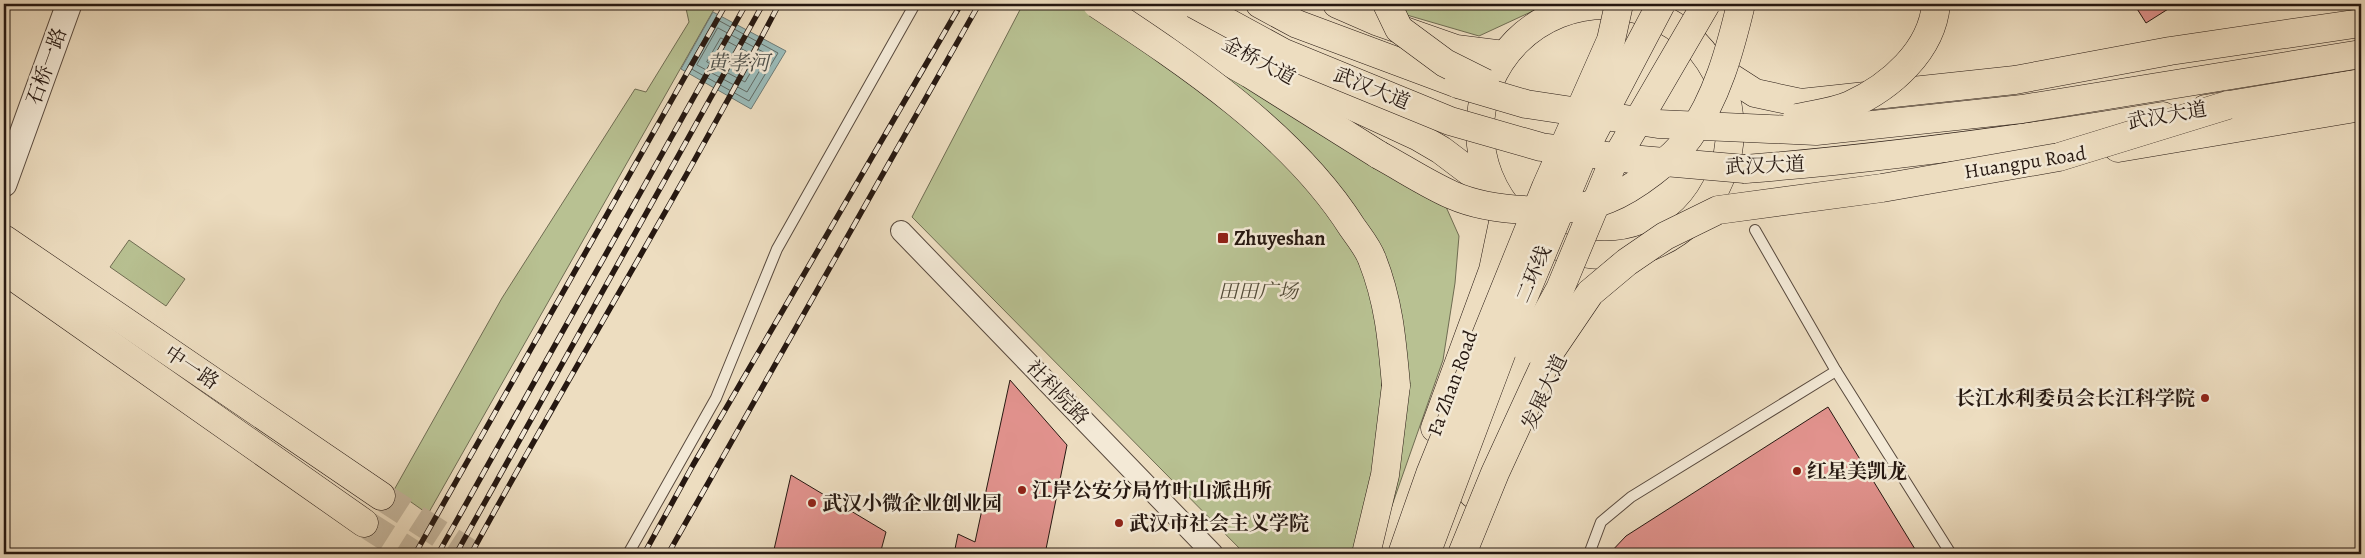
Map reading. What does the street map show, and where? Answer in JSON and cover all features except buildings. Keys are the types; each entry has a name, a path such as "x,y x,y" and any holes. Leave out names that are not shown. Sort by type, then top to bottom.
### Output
{"main road":[{"path":"1097,4 1218,87 1291,153 1335,200 1372,258 1390,318 1396,385 1385,475 1366,554"},
{"path":"1127,4 1250,74 1379,155 1452,195 1496,208 1538,210 1575,207 1608,199 1641,180 1689,137 1714,92 1731,47 1741,4"},
{"name":"金桥大道","path":"1154,4 1279,72 1417,136 1441,150 1500,199 1528,230 1554,246 1583,254 1614,256 1644,250"},
{"name":"武汉大道","path":"1194,4 1284,53 1450,121 1542,147 1630,159 1745,168 1855,160 2057,134 2361,83"},
{"name":"武汉大道","path":"1260,4 1297,24 1458,84 1526,104 1658,124 1816,131 2022,109 2359,54"},
{"path":"1337,4 1376,21 1456,49 1504,55"},
{"path":"1387,4 1399,29 1444,63 1526,104"},
{"path":"1402,554 1430,474 1546,187 1611,40 1619,4"},
{"name":"二环线","path":"1426,554 1512,325 1588,143 1661,4"},
{"name":"二环线","path":"1451,554 1527,349 1611,143 1684,4"},
{"path":"1527,349 1560,289 1611,167 1706,4"},
{"path":"1694,40 1713,4"},
{"path":"1754,128 1849,106 1893,80 1918,52 1935,14 1936,4"},
{"path":"1500,199 1481,157 1479,121 1487,86 1504,55 1536,25 1578,6 1618,5 1659,16 1694,40 1713,66 1726,97 1731,130 1726,163 1713,194 1692,221 1670,238 1644,250"},
{"path":"1713,66 1755,94 1801,103 2015,80 2170,51 2361,23"},
{"path":"1462,554 1495,472 1552,349 1563,331 1590,293 1627,262 1665,236 1718,210 1882,188 2060,157 2228,105"},
{"name":"Huangpu Road","path":"1692,221 1725,205 1750,200 2052,158 2361,107"},
{"name":"Fa Zhan Road","path":"1388,554 1493,270 1500,199"},
{"name":"中一路","path":"4,239 381,496"},
{"name":"发展大道","path":"1475,554 1539,401 1567,344 1608,285 1644,250"},
{"name":"中一路","path":"4,270 364,523"}],"street":[{"name":"石桥一路","path":"4,184 68,4"},
{"name":"社科院路","path":"901,231 1213,554"}],"lane":[{"path":"628,554 716,398 777,249 915,4"},
{"path":"1755,230 1836,371 1951,554"},
{"path":"1589,554 1601,522 1631,497 1836,371"}],"green space":[{"path":"685,4 717,4 428,514 394,490 502,298 635,89 646,92 689,22"},
{"name":"田田广场","path":"1023,4 1136,4 1306,93 1392,147 1439,191 1459,236 1455,283 1443,360 1375,554 1245,554 912,217"},
{"path":"1369,4 1548,4 1479,36"},
{"path":"129,240 185,279 166,306 110,267"}],"water":[{"name":"黄孝河","path":"713,12 786,51 751,109 681,69"}],"tunnel":[{"path":"381,496 471,554"},
{"path":"364,523 413,554"}],"railway":[{"path":"415,554 726,4"},
{"path":"438,554 746,4"},
{"path":"456,554 763,4"},
{"path":"471,554 666,211 779,4"},
{"path":"644,554 693,465 961,4"},
{"path":"668,554 979,4"}],"place":[{"name":"Zhuyeshan","path":"1223,238"},
{"name":"长江水利委员会长江科学院","path":"2205,398"},
{"name":"红星美凯龙","path":"1797,471"},
{"name":"江岸公安分局竹叶山派出所","path":"1022,490"},
{"name":"武汉小微企业创业园","path":"812,503"},
{"name":"武汉市社会主义学院","path":"1119,523"}]}
